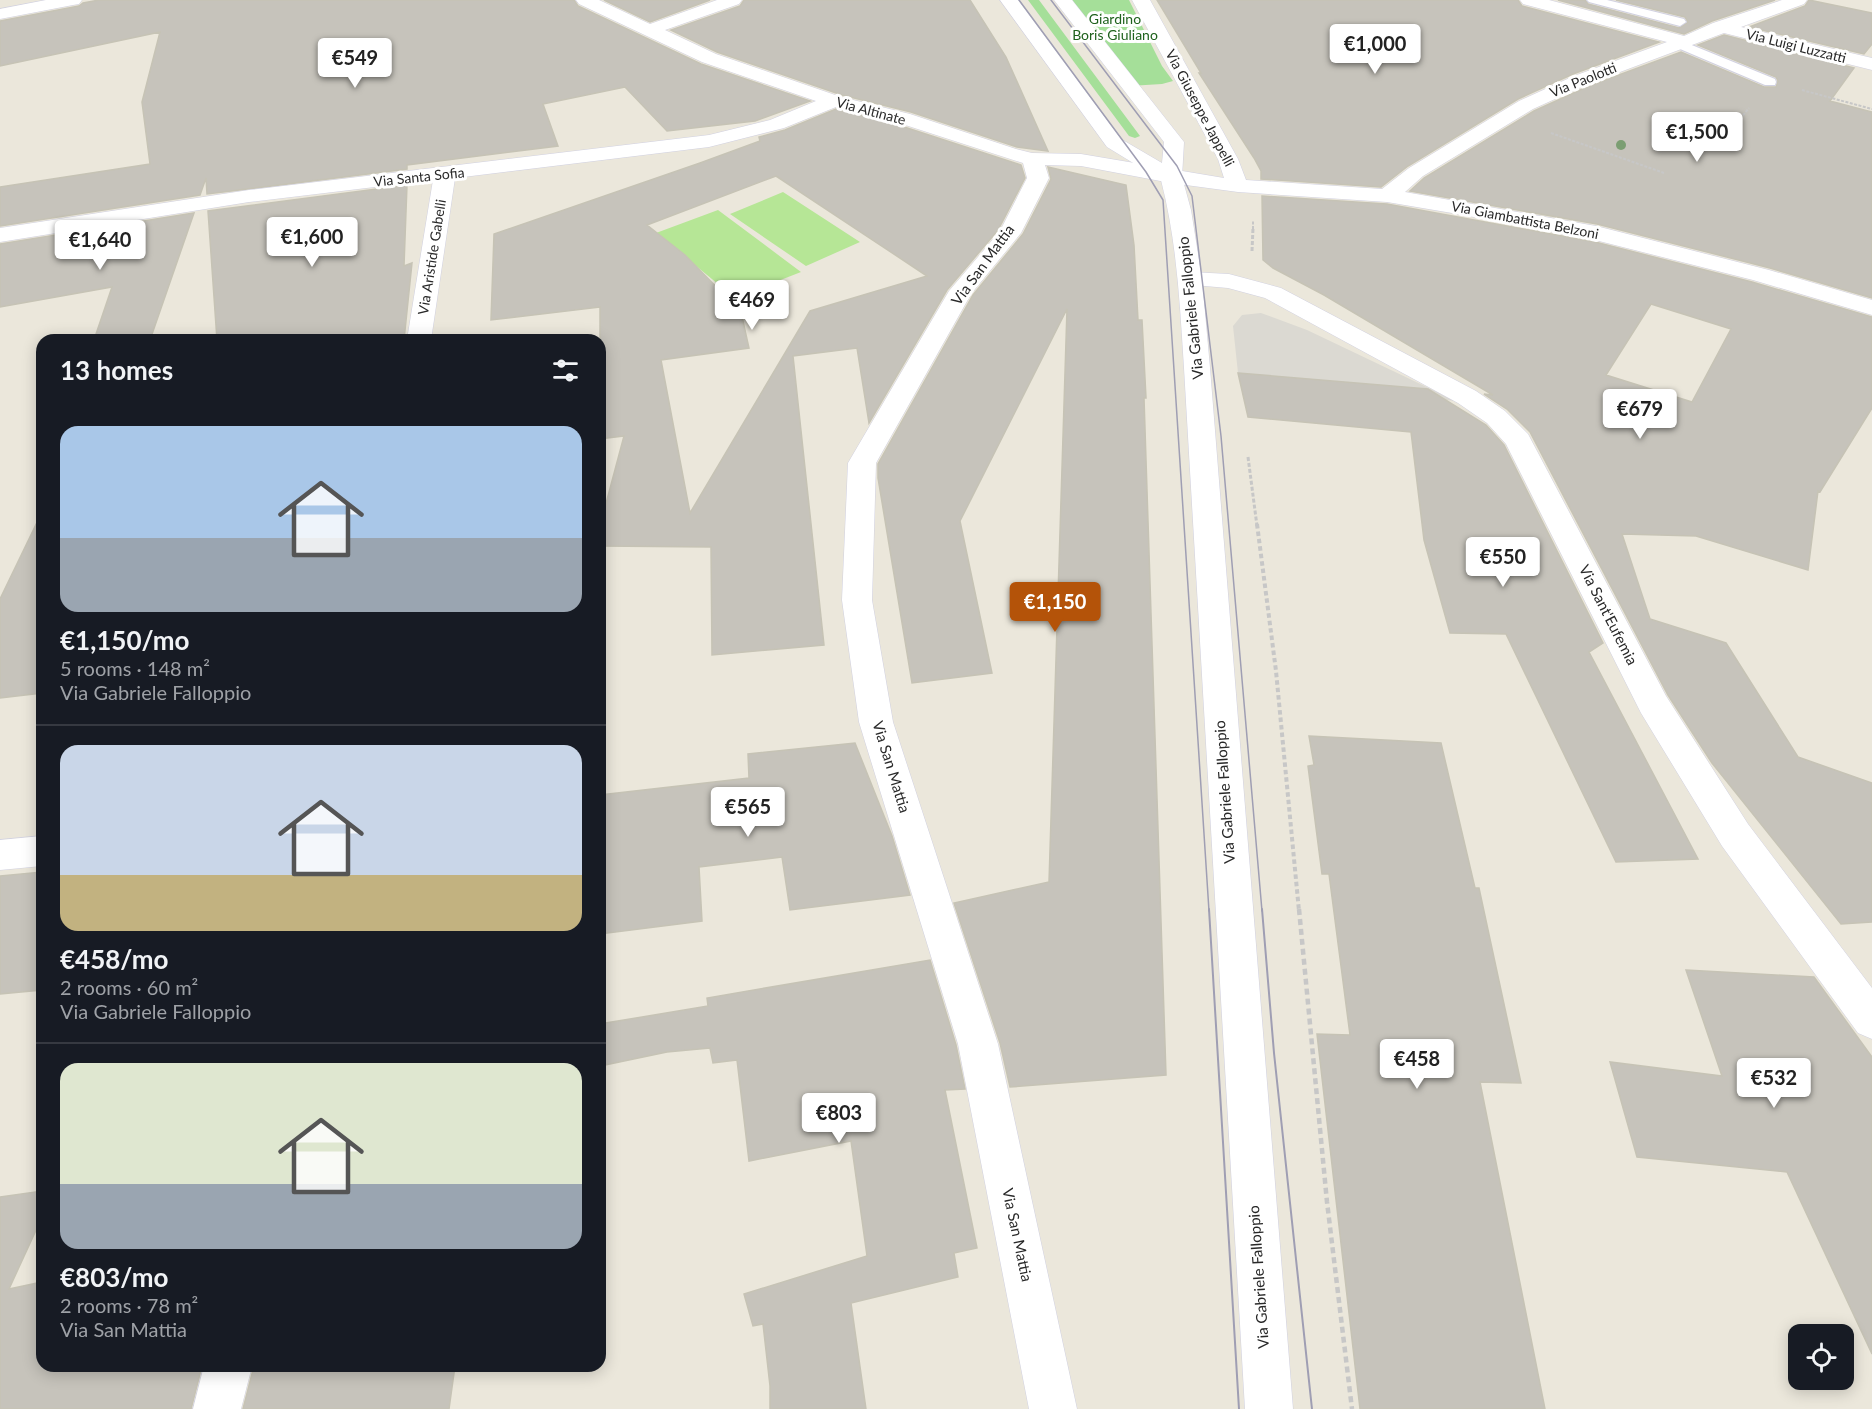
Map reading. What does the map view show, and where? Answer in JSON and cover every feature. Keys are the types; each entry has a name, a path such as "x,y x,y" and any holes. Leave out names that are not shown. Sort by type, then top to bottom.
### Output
{"street":[{"path":"0,14 73,0"},
{"name":"Via Altinate","path":"585,0 709,58 834,101 903,118 990,149 1032,159 1081,160 1171,177"},
{"path":"649,30 733,0"},
{"path":"1009,0 1114,143 1171,177 1174,142 1063,0"},
{"name":"Via Giuseppe Jappelli","path":"1141,0 1228,159 1238,186"},
{"path":"1529,0 1680,35"},
{"name":"Via Paolotti","path":"1387,196 1416,172 1526,105 1680,35 1719,27 1798,0"},
{"path":"618,16 644,8"},
{"name":"Via Luigi Luzzatti","path":"1719,27 1872,64"},
{"name":"Via Santa Sofia","path":"0,235 249,196 709,141 777,124 834,101"},
{"name":"Via San Mattia","path":"1032,159 1038,178 1010,233 962,291 862,463 857,600 876,722 978,1044 1053,1409"},
{"name":"Via Aristide Gabelli","path":"420,334 445,174"},
{"name":"Via Giambattista Belzoni","path":"1171,177 1238,186 1387,196 1596,232 1761,275 1872,308"},
{"name":"Via Gabriele Falloppio","path":"1171,177 1180,210 1190,279 1269,1409"},
{"name":"Via Sant'Eufemia","path":"1190,279 1229,281 1273,293 1467,397 1496,417 1518,440 1653,704 1735,835 1872,1020"},
{"path":"0,855 36,852"},
{"path":"217,1409 226,1372"}],"lane":[{"path":"1593,0 1680,35 1770,82"}],"path":[{"path":"1546,132 1664,173"},
{"path":"1248,454 1275,671 1327,1202 1352,1409"}],"green space":[{"path":"1028,0 1039,0 1140,136 1135,138 1129,136"},
{"name":"Giardino Boris Giuliano","path":"1065,0 1129,0 1162,66 1173,81 1129,86"},
{"path":"783,192 860,242 806,266 730,214"},
{"path":"718,210 801,272 735,298 656,233"}],"shaded area":[{"path":"1261,313 1307,330 1456,401 1367,391 1364,384 1238,373 1233,326 1242,315"}],"building":[{"path":"99,0 574,0 578,6 701,64 810,101 755,121 667,131 625,87 543,104 558,146 407,165 407,169 207,194 206,178 200,195 0,226 0,187 150,164 142,102 160,32 0,66 0,21"},
{"path":"604,0 710,0 650,22"},
{"path":"744,0 970,0 1006,57 1048,151 1017,147 911,112 842,95 717,52 671,30 740,6"},
{"path":"1157,0 1518,0 1522,6 1659,42 1573,74 1518,99 1408,166 1381,187 1261,179 1261,171 1254,158 1199,73 1201,73"},
{"path":"1558,0 1585,0 1588,4 1679,28 1688,22 1685,17 1616,0 1775,0 1712,21 1684,34"},
{"path":"1809,0 1872,13 1872,44 1864,54 1749,27 1805,6"},
{"path":"1724,35 1854,68 1830,101 1872,112 1872,298 1770,268 1597,224 1410,191 1424,178 1534,111 1589,86 1681,52 1764,87 1776,87 1778,81 1776,77 1698,45"},
{"path":"836,109 895,124 1021,165 1025,178 998,230 947,290 869,423 857,348 793,356 824,645 712,655 711,547 606,546 606,504 624,436 606,438 606,334 600,334 600,307 491,320 494,234 700,163 760,141 759,137 785,130","holes":["776,176 927,276 810,311 690,513 661,360 749,348 741,312 685,255 647,225"]},
{"path":"1048,167 1126,185 1134,245 1138,320 1142,320 1146,398 1144,398 1166,1075 1010,1087 1000,1043 954,903 1049,882 1067,309 960,521 992,673 912,683 878,478 878,464 973,295 1023,234 1051,179"},
{"path":"407,185 404,266 412,263 405,334 217,334 208,211"},
{"path":"1262,196 1387,204 1595,242 1752,282 1872,317 1872,408 1820,492 1818,491 1808,570 1696,536 1622,534 1650,619 1726,643 1798,757 1872,783 1872,922 1841,924 1712,763 1668,695 1530,432 1507,409 1484,394 1493,395 1324,295 1273,268 1263,260","holes":["1651,304 1731,329 1692,402 1606,375"]},
{"path":"194,213 152,334 96,334 112,287 0,307 0,244"},
{"path":"1238,373 1428,389 1486,425 1504,445 1603,643 1589,652 1698,859 1616,862 1506,634 1450,633 1424,540 1411,432 1248,417"},
{"path":"36,524 36,694 0,698 0,599"},
{"path":"1309,736 1441,743 1475,888 1479,888 1521,1083 1480,1082 1545,1409 1360,1409 1317,1034 1350,1035 1329,874 1322,874 1308,766 1314,765"},
{"path":"855,743 892,836 910,895 790,910 782,857 699,867 702,921 606,933 606,794 749,778 748,754"},
{"path":"36,873 36,991 0,994 0,876"},
{"path":"930,960 956,1045 965,1089 945,1090 977,1248 954,1253 958,1277 851,1303 866,1409 770,1409 770,1386 763,1324 753,1326 744,1294 867,1256 851,1141 749,1161 737,1060 713,1063 710,1048 667,1052 606,1065 606,1023 708,1006 707,998"},
{"path":"1686,970 1814,977 1872,1057 1872,1354 1787,1172 1637,1157 1610,1062 1722,1076"},
{"path":"36,1192 36,1230 9,1289 36,1283 36,1372 200,1372 191,1409 0,1409 0,1197"},
{"path":"252,1372 454,1372 449,1409 243,1409"}],"tram line":[{"path":"1019,0 1146,172 1163,200 1209,911"},
{"path":"1051,0 1177,166 1192,196 1221,436 1262,911"},
{"path":"1209,909 1239,1409"},
{"path":"1262,909 1274,1053 1312,1409"}]}
